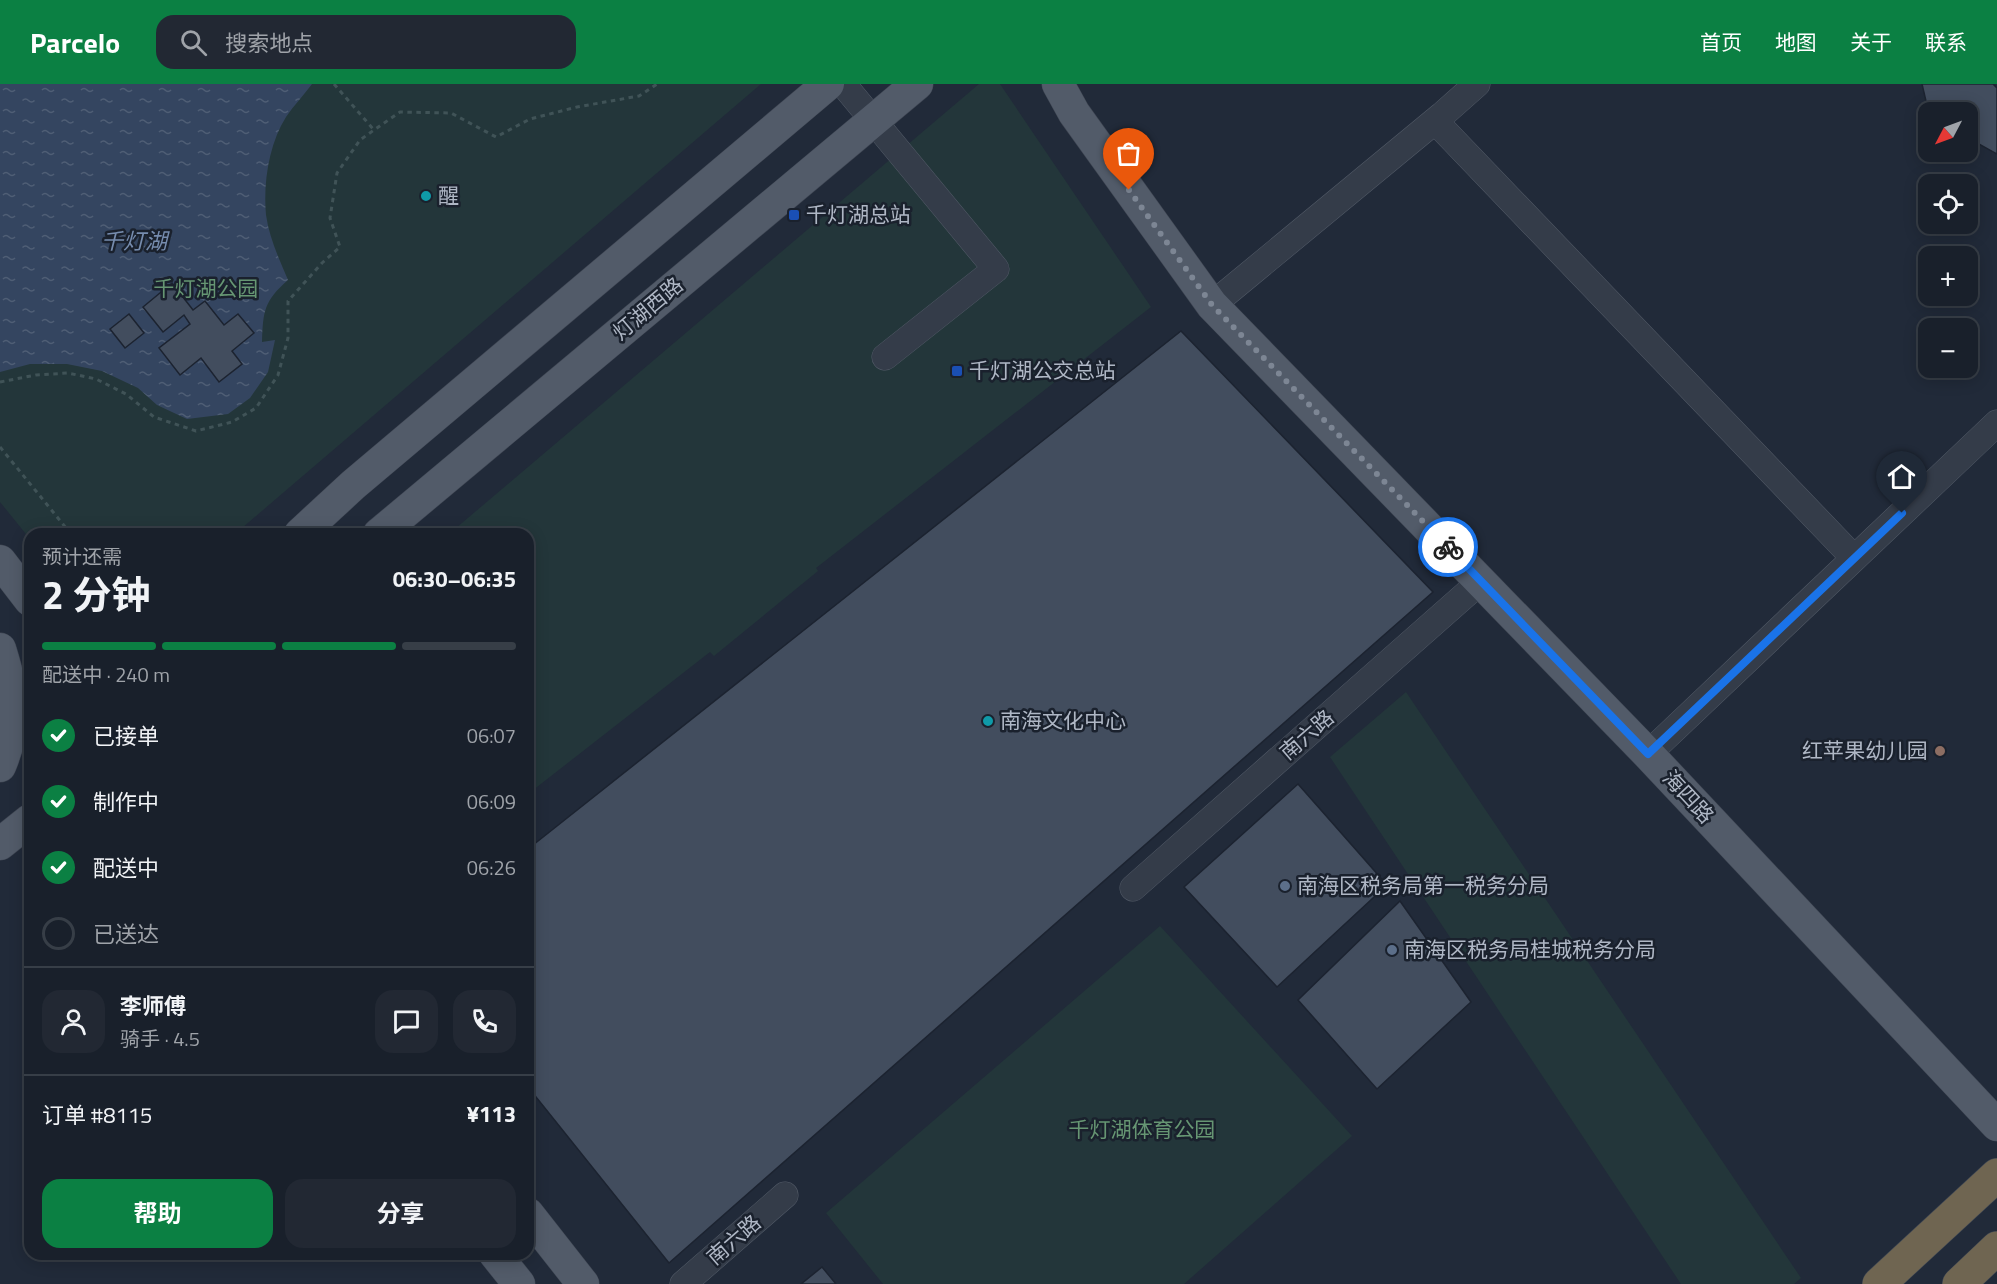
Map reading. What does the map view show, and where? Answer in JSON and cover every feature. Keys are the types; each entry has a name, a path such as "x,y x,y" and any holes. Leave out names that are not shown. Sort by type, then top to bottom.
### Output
{"highway":[{"path":"1879,1284 1997,1175"},
{"path":"1959,1284 1997,1248"}],"main road":[{"path":"306,528 353,485 828,84"},
{"name":"灯湖西路","path":"386,528 916,84"},
{"name":"海四路","path":"1058,84 1074,113 1212,305 1648,754 1997,1125"},
{"path":"0,561 24,590"},
{"path":"0,630 24,660"},
{"path":"0,649 11,685 13,711 8,746 0,766"},
{"path":"0,780 24,762"},
{"path":"0,844 24,825"},
{"path":"534,1222 583,1284"},
{"path":"500,1260 519,1284"}],"street":[{"path":"843,84 996,269 885,357"},
{"path":"1212,305 1477,84"},
{"path":"1435,121 1854,558"},
{"path":"1648,754 1997,423"},
{"name":"南六路","path":"1133,888 1481,581"},
{"name":"南六路","path":"683,1284 785,1195"}],"path":[{"path":"335,84 374,130"},
{"path":"0,382 36,375 69,373 96,379 126,394 154,417 196,431 232,422 256,408 278,375 288,338 288,301 322,263 340,247 330,218 337,173 360,140 400,112 451,113 496,137 530,120 577,107 639,96 657,84"},
{"path":"0,447 66,528"}],"green space":[{"name":"千灯湖公园","path":"0,84 761,84 242,528 24,528 24,532 0,502"},
{"path":"979,84 1000,84 1151,307 816,568 818,571 714,656 710,652 534,789 534,528 456,528"},
{"path":"1406,692 1801,1278 1794,1284 1681,1284 1330,757"},
{"name":"千灯湖体育公园","path":"1160,926 1352,1136 1184,1284 883,1284 826,1213"}],"water":[{"name":"千灯湖","path":"0,84 312,84 280,128 268,164 265,190 267,223 288,280 274,294 266,307 262,342 275,340 268,372 250,398 228,414 187,419 157,405 138,388 102,371 67,364 30,364 0,372"}],"building":[{"path":"1922,84 1993,84 1997,88 1997,154 1978,144 1978,102 1926,102"},
{"path":"172,283 193,310 205,301 224,325 238,314 254,333 232,351 242,364 219,382 201,358 180,375 159,348 190,324 184,315 163,332 143,307"},
{"path":"129,314 144,333 125,348 110,329"},
{"name":"南海文化中心","path":"1181,331 1433,592 669,1263 534,1094 534,844"},
{"name":"南海区税务局第一税务分局","path":"1298,784 1387,885 1277,987 1184,887"},
{"name":"南海区税务局桂城税务分局","path":"1400,901 1471,1002 1377,1089 1298,1000"},
{"path":"822,1267 836,1284 801,1284"}],"way so far":[{"path":"1129,190 1212,305 1448,547"}],"place":[{"name":"醒","path":"426,196"},
{"name":"千灯湖总站","path":"794,215"},
{"name":"千灯湖公交总站","path":"957,371"},
{"name":"南海文化中心","path":"988,721"},
{"name":"红苹果幼儿园","path":"1940,751"},
{"name":"南海区税务局第一税务分局","path":"1285,886"},
{"name":"南海区税务局桂城税务分局","path":"1392,950"}],"route":[{"path":"1448,547 1648,754 1902,513"}]}
